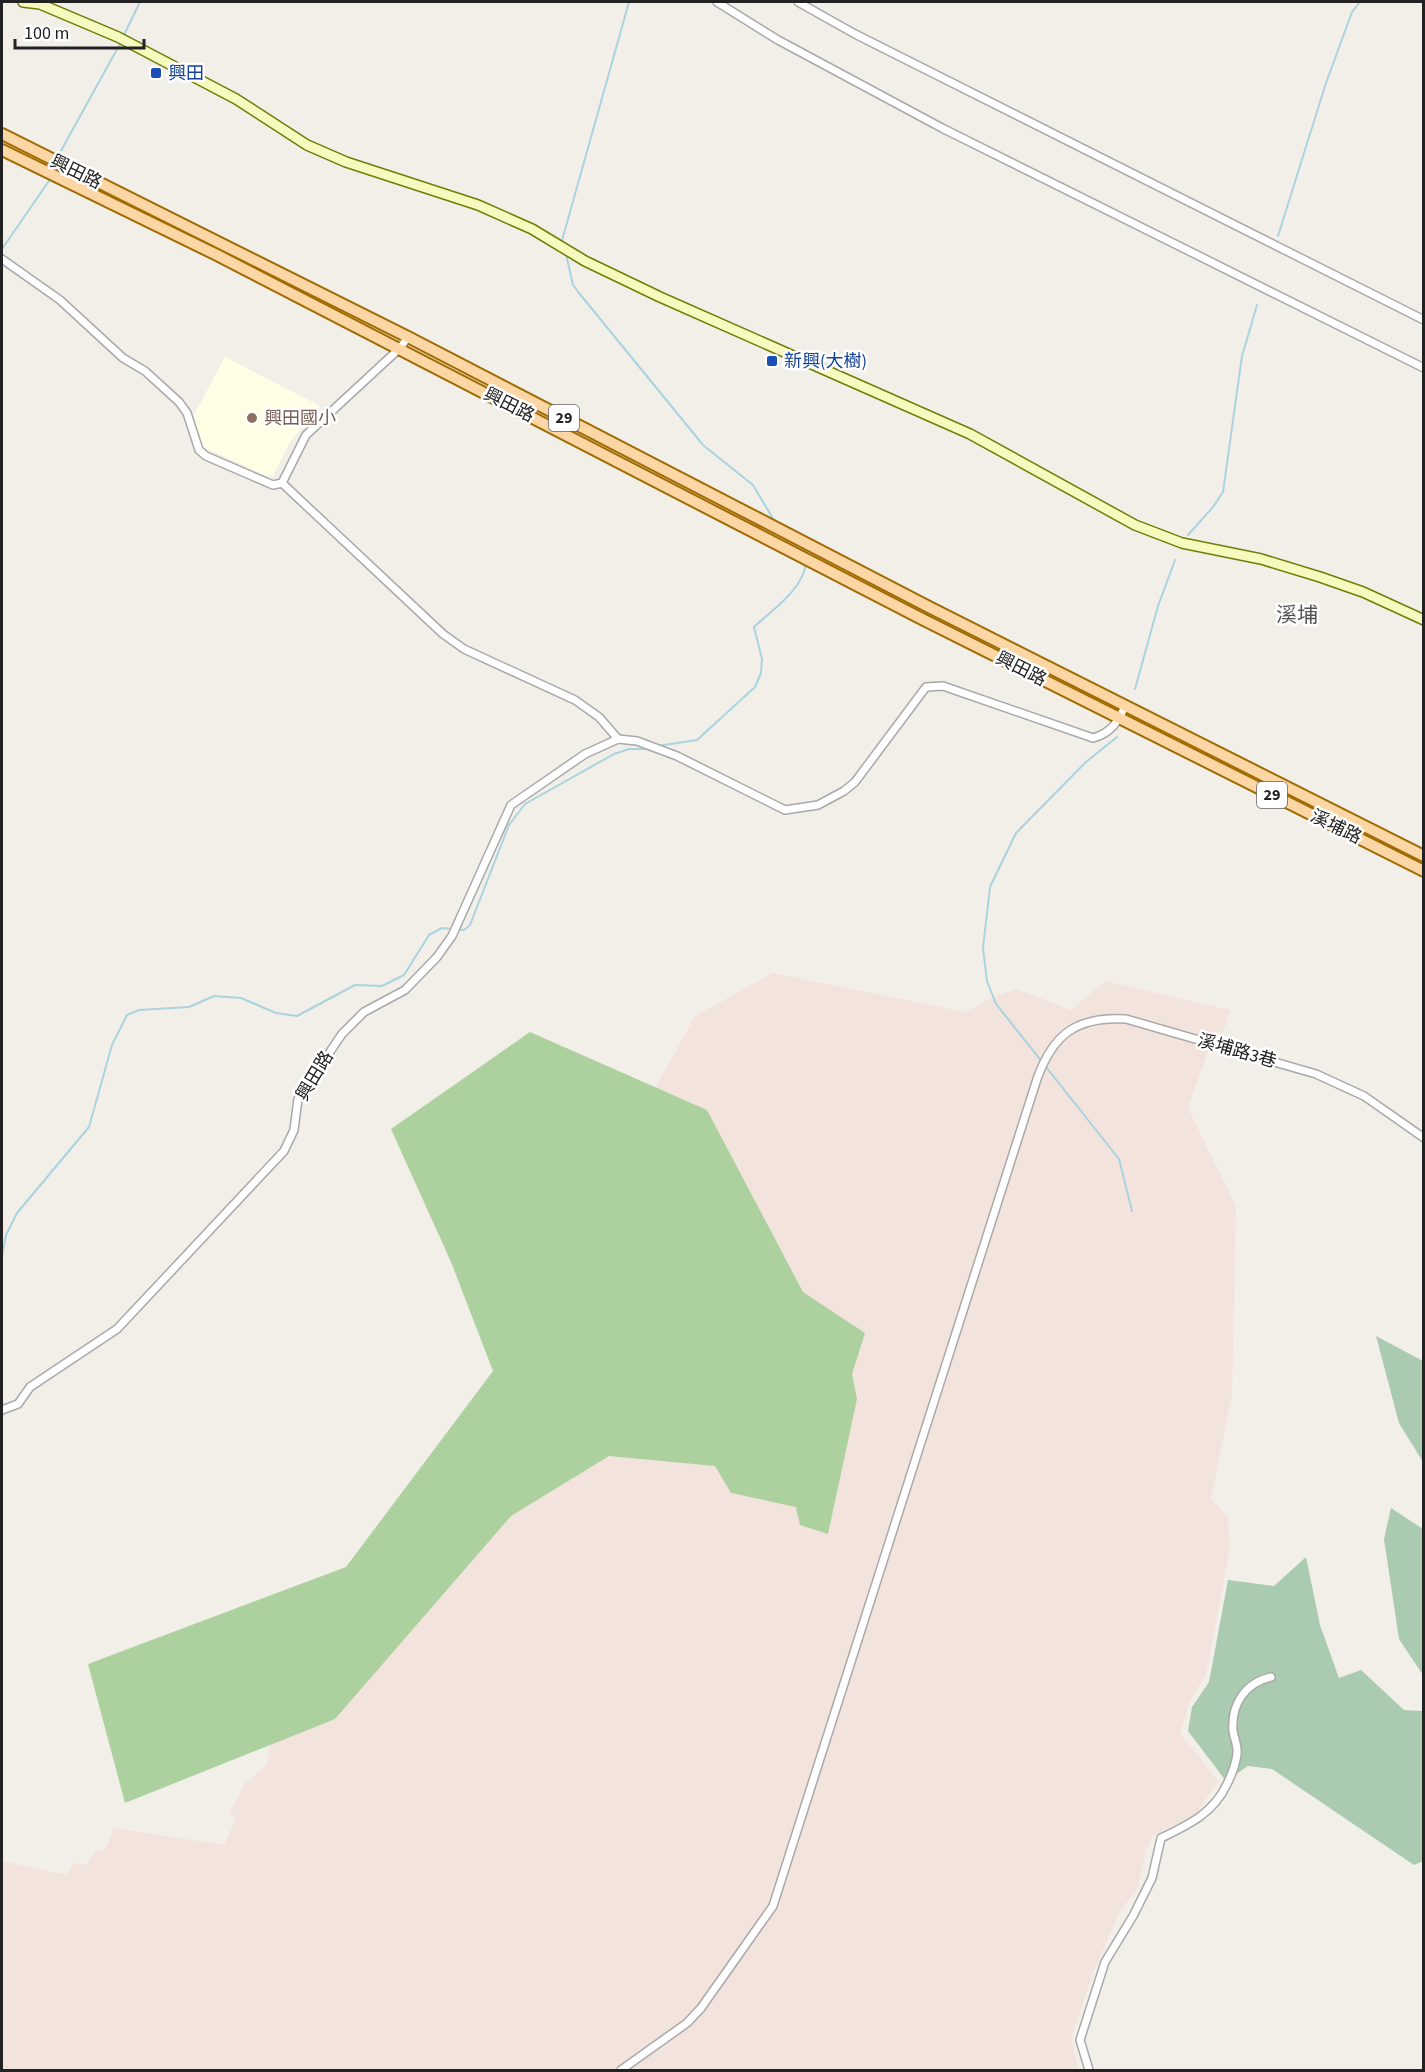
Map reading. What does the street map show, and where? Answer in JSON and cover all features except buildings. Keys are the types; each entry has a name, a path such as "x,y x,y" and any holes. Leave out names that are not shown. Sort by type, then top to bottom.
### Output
{"main road":[{"name":"興田路","path":"2,134 408,337 928,607 1125,706"},
{"name":"興田路","path":"2,150 400,348 1120,719"},
{"name":"溪埔路","path":"1125,706 1424,856"},
{"name":"溪埔路","path":"1120,719 1424,870"}],"street":[{"path":"23,2 40,4 118,37 236,99 307,145 346,162 478,205 510,219 585,261 660,297 970,434 1136,525 1182,543 1261,559 1320,577 1363,592 1424,620"},
{"path":"717,2 778,40 942,128 1424,368"},
{"path":"798,2 866,39 1424,320"},
{"path":"2,259 60,300 123,357 145,371 179,402 187,413 199,450 206,456 273,485 282,483"},
{"path":"282,483 306,435 400,348 408,337"},
{"path":"282,483 443,634 464,649 575,700 599,717 618,739 656,746 776,807 793,810 818,805 844,791 855,782 926,687 943,686 1093,738 1108,732 1120,719 1125,706"},
{"name":"興田路","path":"2,1410 18,1404 30,1387 117,1329 284,1151 294,1130 298,1099 342,1034 364,1012 405,990 437,957 452,936 511,805 585,754 618,739"},
{"name":"溪埔路3巷","path":"621,2070 687,2023 701,2008 773,1906 1041,1069 1056,1041 1068,1031 1086,1022 1105,1018 1126,1019 1316,1074 1364,1096 1424,1138"},
{"path":"1089,2070 1080,2040 1105,1962 1133,1916 1152,1878 1161,1838 1200,1819 1227,1785 1238,1752 1233,1729 1236,1707 1243,1691 1257,1680 1271,1677"}],"shaded area":[{"name":"興田國小","path":"225,357 320,406 290,442 273,476 264,475 201,446 194,415"},
{"path":"773,973 965,1012 991,998 1017,989 1071,1010 1105,981 1230,1010 1223,1033 1215,1031 1188,1108 1236,1206 1232,1394 1211,1499 1228,1517 1230,1548 1206,1675 1191,1699 1180,1733 1218,1781 1197,1813 1153,1836 1146,1850 1138,1887 1119,1913 1093,1973 1071,2038 1079,2070 2,2070 2,1861 67,1875 73,1863 87,1865 96,1850 105,1850 114,1828 224,1845 236,1818 230,1813 245,1783 267,1765 276,1698 317,1675 602,1185 695,1016"},
{"path":"1376,1336 1423,1361 1423,1462 1399,1423"},
{"path":"1391,1508 1423,1529 1423,1675 1399,1639 1384,1539"},
{"path":"1306,1557 1320,1625 1339,1678 1361,1670 1404,1710 1423,1711 1423,1861 1414,1865 1272,1769 1248,1766 1226,1781 1188,1731 1192,1707 1209,1682 1228,1580 1274,1586"}],"green space":[{"path":"530,1032 707,1110 803,1292 865,1333 852,1374 857,1399 828,1534 800,1525 796,1507 731,1493 715,1466 609,1456 511,1516 335,1719 125,1803 88,1664 346,1567 493,1371 451,1262 391,1129"}],"waterway":[{"path":"123,37 140,2"},
{"path":"561,244 629,2"},
{"path":"1278,236 1326,83 1352,12 1360,2"},
{"path":"57,158 121,42"},
{"path":"2,249 51,178"},
{"path":"566,254 573,285 579,293 703,445 753,485 775,522"},
{"path":"1188,535 1223,492 1242,356 1257,305"},
{"path":"788,539 796,548"},
{"path":"1135,689 1158,606 1175,560"},
{"path":"657,746 697,740 755,687 761,673 762,659 754,627 793,590 800,581 806,562"},
{"path":"1117,737 1086,762 1016,833 990,887 983,948 987,981 996,1004 1119,1159 1132,1211"},
{"path":"2,1256 6,1235 17,1213 89,1127 112,1045 127,1015 139,1010 189,1007 214,996 241,998 276,1013 297,1016 355,985 382,986 404,975 429,935 442,928 464,930 470,925 509,825 525,804 614,754 629,749 652,749"}],"place":[{"name":"興田","path":"156,73"},
{"name":"新興(大樹)","path":"772,361"},
{"name":"興田國小","path":"252,418"}],"district":[{"name":"溪埔","path":"1297,615"}]}
